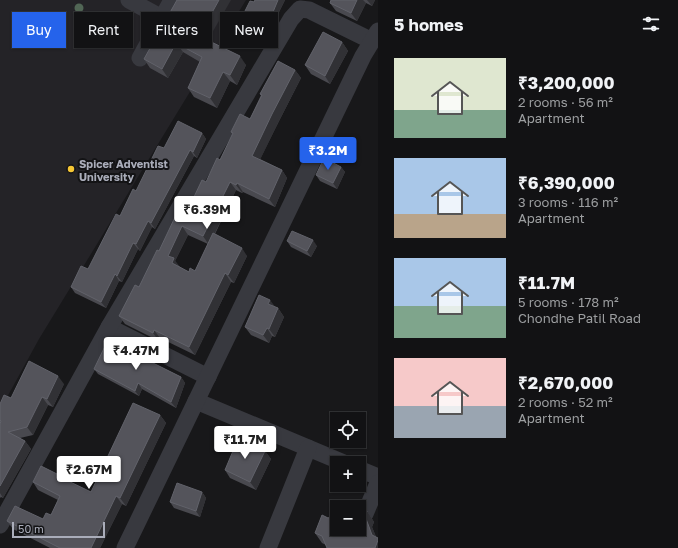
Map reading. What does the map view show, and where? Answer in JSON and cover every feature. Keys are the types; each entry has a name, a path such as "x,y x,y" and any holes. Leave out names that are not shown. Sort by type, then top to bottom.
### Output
{"street":[{"path":"128,0 151,12"},
{"path":"165,12 172,0"},
{"path":"0,525 108,327 291,19 300,9 309,10 375,36 125,548"},
{"path":"140,58 146,48"},
{"path":"108,327 208,377"},
{"path":"196,401 330,457"},
{"path":"268,548 308,448"},
{"path":"366,476 377,486 366,512"}],"shaded area":[{"name":"Spicer Adventist University","path":"0,0 246,0 239,12 220,12 220,43 39,339 0,410"}],"building":[{"path":"177,0 219,0 212,13 170,12"},
{"path":"255,0 278,0 273,12 244,12 250,1 254,2"},
{"path":"331,0 357,0 351,13 330,3"},
{"path":"323,32 342,42 325,76 305,65"},
{"path":"212,42 220,46 220,48 224,48 240,56 230,75 223,72 210,98 188,88 202,57 185,48 212,48"},
{"path":"150,48 173,48 162,69 144,59"},
{"path":"278,61 295,70 252,156 282,170 269,199 237,183 236,185 230,182 203,236 182,226 168,256 174,258 172,263 189,272 190,268 195,271 213,233 242,248 228,275 225,273 189,347 154,330 153,333 119,316 135,285 139,287 157,250 159,251 177,213 185,216 202,180 206,182 217,158 220,160 240,114 250,119 262,95 260,94"},
{"path":"178,121 202,133 193,152 190,150 151,223 148,221 136,244 133,243 117,276 115,274 101,302 71,287 81,266 88,269 116,214 120,216 133,189 136,191 158,146 164,148"},
{"path":"324,158 341,167 333,183 316,175"},
{"path":"292,231 313,240 307,251 287,241"},
{"path":"259,295 270,300 268,304 278,308 269,329 267,328 263,335 245,327"},
{"path":"108,340 150,359 149,361 181,377 171,402 138,383 135,391 94,369"},
{"path":"29,361 58,376 47,399 42,397 27,427 8,432 25,441 0,486 0,404 4,395 11,398"},
{"path":"133,403 160,415 120,498 116,496 91,548 60,548 7,521 15,506 43,519 46,513 51,515 60,496 33,482 41,466 91,492"},
{"path":"238,439 265,451 250,482 225,470"},
{"path":"177,483 202,492 196,511 170,502"},
{"path":"322,515 328,518 330,517 330,536 366,536 366,519 372,535 378,538 375,548 327,548 322,536 315,533"}],"place":[{"name":"Spicer Adventist University","path":"71,169"}]}
